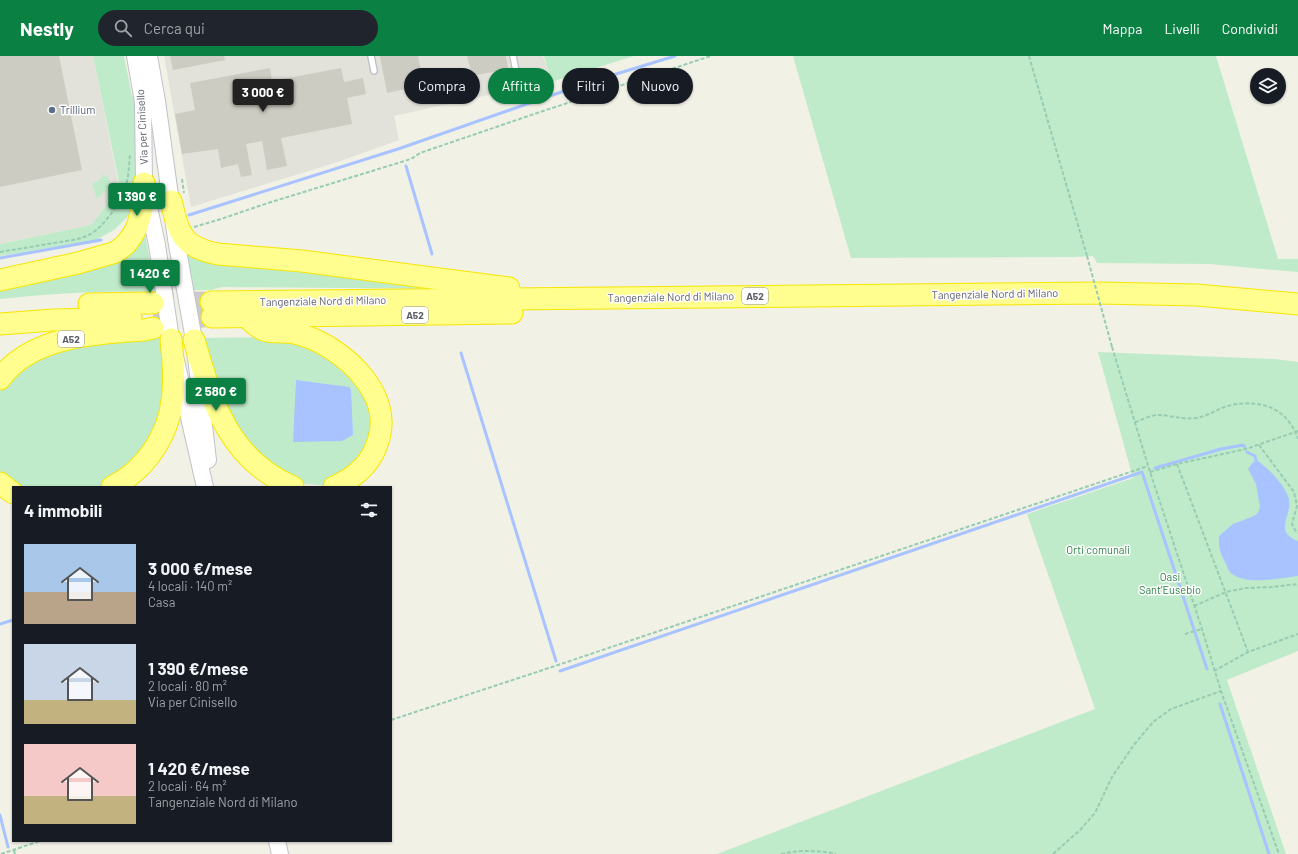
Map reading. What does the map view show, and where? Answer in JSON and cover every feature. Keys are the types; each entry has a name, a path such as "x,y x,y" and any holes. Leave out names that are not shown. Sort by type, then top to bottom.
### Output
{"highway":[{"path":"0,280 78,263 116,252 126,244 137,227 144,202 144,183"},
{"name":"A52","path":"171,201 177,226 183,237 195,247 206,252 218,254 302,261 457,282 532,289 716,289 791,296"},
{"name":"Tangenziale Nord di Milano","path":"1298,304 1221,297 1066,293 791,296 211,310 245,317 1117,307 1218,311 1298,318"},
{"path":"0,310 75,305 153,316"},
{"name":"A52","path":"0,324 53,320 153,316"},
{"name":"A52","path":"0,379 12,366 37,350 86,335 144,330 153,316"},
{"path":"245,317 264,330 297,334 330,347 350,362 360,373 372,392 379,405 382,416 378,444 366,466 351,479 336,486"},
{"path":"114,486 132,475 152,452 169,417 174,378 171,339"},
{"path":"194,340 209,390 234,440 248,458 270,476 291,486"},
{"path":"0,483 12,492"}],"main road":[{"name":"Via per Cinisello","path":"135,56 143,102 144,183 157,245 171,339 206,486"},
{"name":"Via per Cinisello","path":"149,56 157,101 176,239 194,340 211,486"},
{"path":"277,842 280,854"}],"lane":[{"path":"371,56 374,72"},
{"path":"513,56 515,68"}],"path":[{"path":"188,226 195,227 411,159 420,152 711,56"},
{"path":"1029,56 1112,347 1148,466 1202,629 1214,671 1279,854"},
{"path":"0,252 78,239 96,231 108,218 123,195 128,177 130,149"},
{"path":"1135,422 1158,415 1195,418 1213,413 1231,405 1254,404 1273,409 1284,416 1297,431 1298,439"},
{"path":"1150,472 1176,464 1259,445 1297,431"},
{"path":"1259,445 1294,492 1297,506 1292,524 1298,533"},
{"path":"1176,464 1248,652"},
{"path":"392,720 566,663 1148,466"},
{"path":"1194,606 1226,592 1246,588 1298,584"},
{"path":"1185,634 1202,629"},
{"path":"1214,671 1248,652 1298,634"},
{"path":"1053,854 1080,830 1094,813 1112,777 1133,746 1153,722 1171,709 1221,691"},
{"path":"1,854 37,842"},
{"path":"14,850 15,854"},
{"path":"781,854 810,851 836,854"}],"shaded area":[{"name":"Trillium","path":"0,56 93,56 119,187 91,225 0,244"},
{"path":"164,56 543,56 547,68 488,68 488,95 480,97 480,68 404,68 404,104 448,104 394,116 399,140 338,162 191,207"}],"green space":[{"path":"93,56 124,56 132,96 137,96 135,183 126,200 133,207 128,216 114,230 96,240 0,256 0,244 91,225 120,187"},
{"path":"544,56 634,56 596,68 562,68 562,79 554,81 554,68 547,68"},
{"path":"793,56 1216,56 1278,259 1298,259 1298,272 1209,264 1097,263 1093,256 851,258"},
{"path":"103,174 108,177 110,183 107,189 97,199 92,184 102,178"},
{"path":"145,234 155,290 152,290 152,292 76,293 0,299 0,288"},
{"path":"183,250 463,289 222,287 211,290 191,290"},
{"path":"267,337 293,339 338,358 376,412 372,451 337,482 322,485 293,483 233,430 200,338"},
{"path":"163,338 167,396 154,443 107,484 102,486 12,486 0,477 0,390 16,370 60,346"},
{"name":"Oasi Sant'Eusebio","path":"1098,352 1275,359 1298,362 1298,651 1227,680 1286,854 717,854 1095,709 1027,514 1133,478"}],"water":[{"path":"296,380 349,387 351,390 353,435 342,441 293,442"},
{"path":"1258,461 1276,478 1284,489 1289,500 1285,528 1286,533 1298,541 1298,576 1272,580 1243,579 1235,576 1229,571 1221,555 1219,536 1233,524 1258,513 1260,507 1256,484 1248,469 1253,462"}],"building":[{"path":"0,56 59,56 82,170 0,187"},
{"path":"170,56 224,56 225,60 173,70"},
{"path":"380,56 418,56 420,68 404,68 404,89 387,93"},
{"path":"467,56 506,56 508,68 488,68 488,73 480,74 480,68 470,68"},
{"path":"270,68 272,81 341,68 344,82 363,78 366,94 347,98 352,124 281,138 287,166 267,170 262,141 246,144 252,175 241,177 238,164 221,168 218,149 182,154 175,114 195,110 190,83"}],"waterway":[{"path":"189,215 401,148 590,82 675,56"},
{"path":"406,166 432,254"},
{"path":"0,258 101,240"},
{"path":"461,353 556,661"},
{"path":"1155,468 1221,449 1243,445 1245,447"},
{"path":"1247,452 1255,456 1256,461"},
{"path":"560,671 1142,472 1207,669"},
{"path":"0,624 12,620"},
{"path":"1220,704 1269,854"},
{"path":"0,815 8,847"}],"tunnel":[{"path":"153,303 211,302"},
{"path":"153,318 212,317"}],"place":[{"name":"Trillium","path":"52,110"}],"park label":[{"name":"Orti comunali","path":"1098,550"}]}
